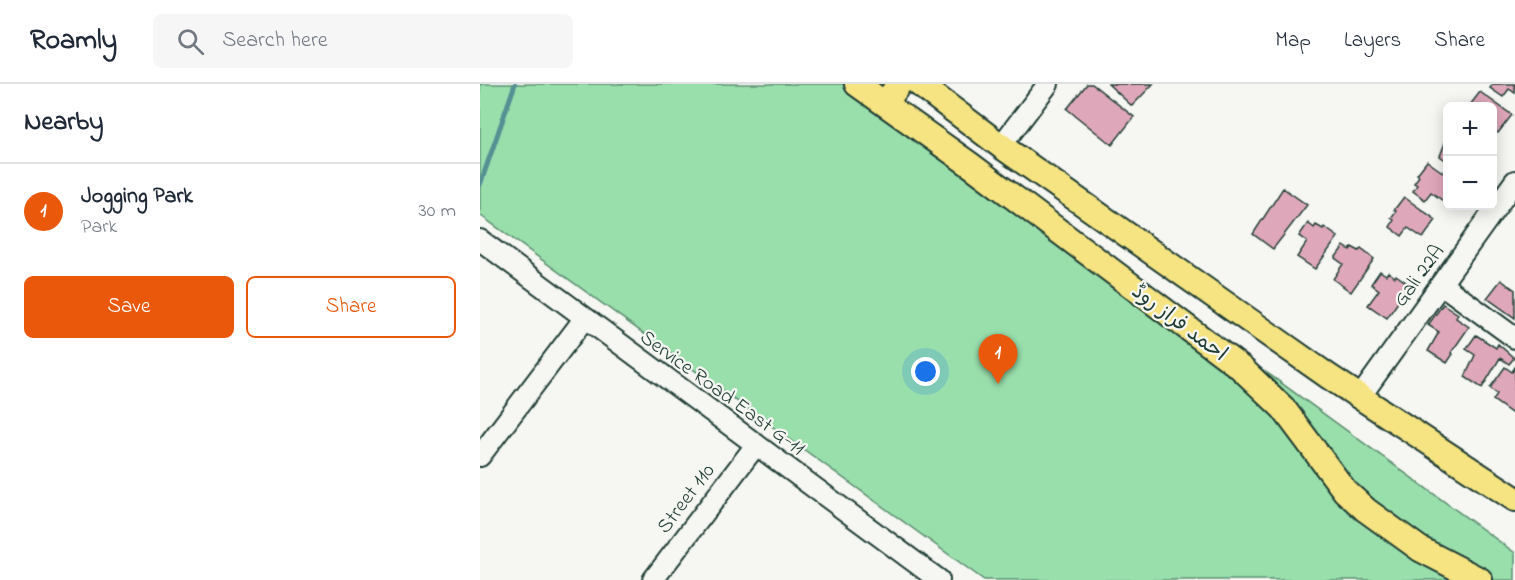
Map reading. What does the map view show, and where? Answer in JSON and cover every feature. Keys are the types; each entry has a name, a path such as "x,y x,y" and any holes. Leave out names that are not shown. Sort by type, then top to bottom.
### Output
{"main road":[{"name":"احمد فراز روڈ","path":"857,84 972,166 1241,368 1283,408 1345,490 1366,510 1420,549 1480,580"},
{"path":"885,104 899,84"},
{"name":"احمد فراز روڈ","path":"919,84 1001,146 1360,397 1515,499"}],"street":[{"path":"1001,146 1048,84"},
{"name":"Gali 22A","path":"1360,397 1515,181"},
{"name":"Service Road East G-11","path":"482,242 939,580"},
{"path":"1441,284 1515,338"},
{"path":"480,456 584,319"},
{"name":"Street 110","path":"653,580 756,446"}],"green space":[{"path":"480,84 870,84 1515,553 1515,580 984,580 480,215"}],"building":[{"path":"1087,84 1092,84 1134,117 1112,145 1067,109"},
{"path":"1108,84 1153,84 1132,106"},
{"path":"1493,84 1515,84 1515,93 1509,89 1503,97 1490,88"},
{"path":"1480,92 1494,102 1472,102"},
{"path":"1497,104 1512,115 1497,132"},
{"path":"1427,161 1443,172 1443,201 1431,192 1425,200 1413,191 1417,185 1414,183 1419,176 1417,174"},
{"path":"1283,188 1307,205 1273,249 1253,234"},
{"path":"1404,197 1436,220 1423,238 1408,228 1402,236 1390,227 1394,220 1391,218 1396,211 1394,210"},
{"path":"1308,223 1314,228 1316,225 1323,229 1324,227 1338,237 1315,269 1297,257 1307,242 1299,236"},
{"path":"1344,246 1350,250 1352,247 1359,251 1361,249 1374,259 1351,292 1333,279 1343,264 1335,258"},
{"path":"1380,271 1386,275 1388,272 1395,277 1396,275 1410,285 1387,318 1368,305 1379,290 1371,284"},
{"path":"1501,280 1515,290 1515,318 1487,298"},
{"path":"1443,304 1458,314 1456,318 1469,327 1451,353 1453,354 1447,363 1428,351 1439,332 1428,325"},
{"path":"1476,335 1496,348 1498,344 1514,358 1509,364 1500,358 1482,388 1465,377 1475,355 1466,349"},
{"path":"1505,367 1512,372 1515,367 1514,415 1493,400 1497,394 1490,388"}],"waterway":[{"path":"480,185 515,84"}],"place":[{"name":"Jogging Park","path":"998,384"}]}
